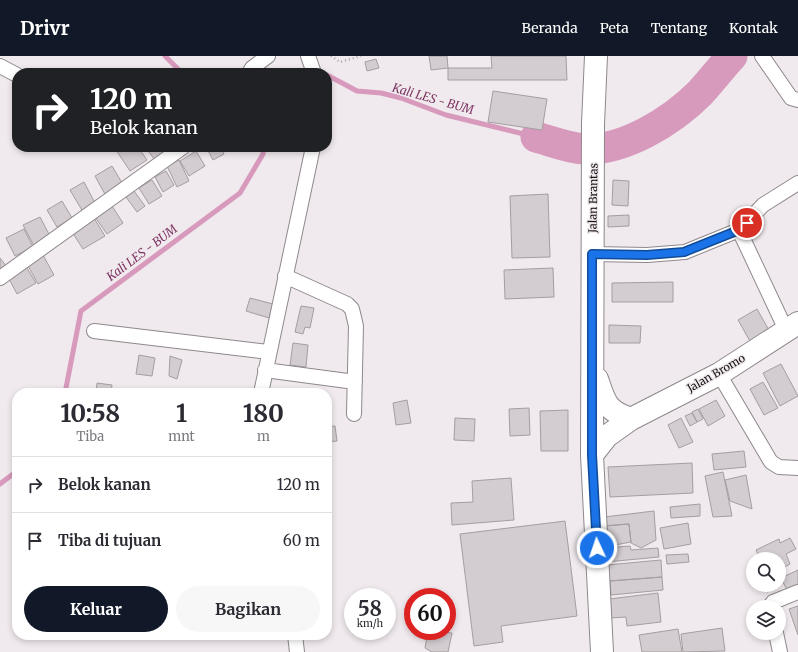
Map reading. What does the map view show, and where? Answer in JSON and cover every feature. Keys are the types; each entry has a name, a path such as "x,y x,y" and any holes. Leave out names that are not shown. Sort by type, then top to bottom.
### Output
{"main road":[{"name":"Jalan Brantas","path":"596,56 593,124 592,455 602,652"},
{"name":"Jalan Bromo","path":"592,455 607,436 631,419 719,374 792,326"},
{"path":"593,366 606,404 615,413 631,419"}],"street":[{"path":"252,66 268,56"},
{"path":"308,56 312,68"},
{"path":"762,56 791,98 798,100"},
{"path":"0,66 12,72"},
{"path":"0,278 176,152"},
{"path":"262,388 268,352 312,152"},
{"path":"592,254 647,255 684,252 739,230 763,205 798,183"},
{"path":"739,230 792,326"},
{"path":"285,276 347,304 352,309 356,326 354,414"},
{"path":"94,331 268,352"},
{"path":"265,370 355,382"},
{"path":"719,374 771,462 779,467 798,468"},
{"path":"778,600 798,592"},
{"path":"296,640 297,652"},
{"path":"777,640 780,652"}],"path":[{"path":"331,56 340,62 361,56"}],"building":[{"path":"429,56 447,56 448,68 431,70"},
{"path":"491,56 566,56 567,80 448,80 448,68 492,68"},
{"path":"376,59 379,68 367,71 365,62"},
{"path":"493,91 547,99 542,130 488,122"},
{"path":"117,152 141,152 147,160 130,171"},
{"path":"149,152 166,152 155,160"},
{"path":"197,152 205,166 189,176 180,161"},
{"path":"209,152 223,152 224,154 213,160"},
{"path":"179,160 189,181 177,187 167,166"},
{"path":"112,166 125,188 107,198 95,176"},
{"path":"166,171 174,185 163,192 155,177"},
{"path":"152,180 162,196 149,204 139,188"},
{"path":"613,180 629,181 628,206 612,205"},
{"path":"84,182 96,205 83,212 70,190"},
{"path":"134,191 145,206 137,212 126,197"},
{"path":"548,194 550,257 512,258 510,196"},
{"path":"62,201 72,218 57,227 47,210"},
{"path":"112,206 123,223 107,234 95,217"},
{"path":"629,215 629,226 608,227 608,216"},
{"path":"40,217 51,238 34,246 23,225"},
{"path":"94,218 105,236 83,249 72,232"},
{"path":"24,229 33,247 15,256 6,238"},
{"path":"43,255 54,275 38,284 27,264"},
{"path":"0,258 7,267 0,272"},
{"path":"25,265 36,283 17,294 7,275"},
{"path":"553,268 554,297 505,299 504,270"},
{"path":"673,282 673,302 612,302 612,283"},
{"path":"250,298 273,304 269,318 246,311"},
{"path":"301,306 314,308 310,328 305,327 303,334 295,332"},
{"path":"757,309 770,332 751,343 738,320"},
{"path":"609,325 641,326 640,343 609,343"},
{"path":"293,343 308,345 306,367 290,365"},
{"path":"139,355 155,358 152,376 136,374"},
{"path":"170,356 182,360 177,379 169,376"},
{"path":"781,364 798,396 780,406 763,373"},
{"path":"763,382 778,408 764,415 750,389"},
{"path":"97,383 112,385 112,388 96,388"},
{"path":"407,400 411,423 396,425 393,403"},
{"path":"716,400 725,416 708,426 699,409"},
{"path":"529,408 530,435 510,436 509,409"},
{"path":"698,409 703,419 697,422 692,412"},
{"path":"568,410 568,451 541,451 540,411"},
{"path":"692,413 697,422 690,426 685,416"},
{"path":"455,418 475,419 474,441 454,440"},
{"path":"681,418 693,442 679,448 668,425"},
{"path":"332,426 335,426 337,441 332,442"},
{"path":"744,451 746,467 714,470 712,454"},
{"path":"692,463 693,493 610,497 608,467"},
{"path":"723,472 732,516 713,517 705,476"},
{"path":"746,475 752,509 730,501 725,480"},
{"path":"511,478 514,520 452,525 451,503 473,502 472,481"},
{"path":"700,504 700,516 671,518 670,507"},
{"path":"654,511 656,540 641,548 631,543 629,524 604,526 604,517"},
{"path":"565,521 577,616 501,626 503,642 474,646 460,534"},
{"path":"688,523 691,544 664,549 660,528"},
{"path":"629,524 631,542 604,547 603,526"},
{"path":"790,538 796,549 786,554 786,552 757,552 756,550 779,539 780,543"},
{"path":"630,546 631,550 658,548 659,557 606,562 605,548"},
{"path":"688,554 689,562 667,564 666,555"},
{"path":"786,554 790,564 786,566"},
{"path":"661,560 662,577 609,581 607,565"},
{"path":"798,570 798,585 787,590 786,576"},
{"path":"662,577 663,590 611,595 610,581"},
{"path":"658,593 661,622 627,626 626,617 610,618 609,599"},
{"path":"798,606 798,635 789,609"},
{"path":"722,628 725,651 683,652 681,634"},
{"path":"678,629 682,652 642,652 639,635"},
{"path":"426,640 451,640 448,652 432,652 425,648"}],"waterway":[{"path":"165,56 177,68"},
{"path":"536,137 566,146 584,149 615,145 631,140 662,124 689,104 732,56"},
{"name":"Kali LES - BUM","path":"332,78 357,91 381,93 401,98 446,115 536,137"},
{"name":"Kali LES - BUM","path":"66,388 81,311 240,193 263,152"},
{"name":"Kali LES - BUM","path":"0,484 12,475"}],"route":[{"path":"597,548 592,455 592,254 647,255 684,252 739,230 747,223"}]}
